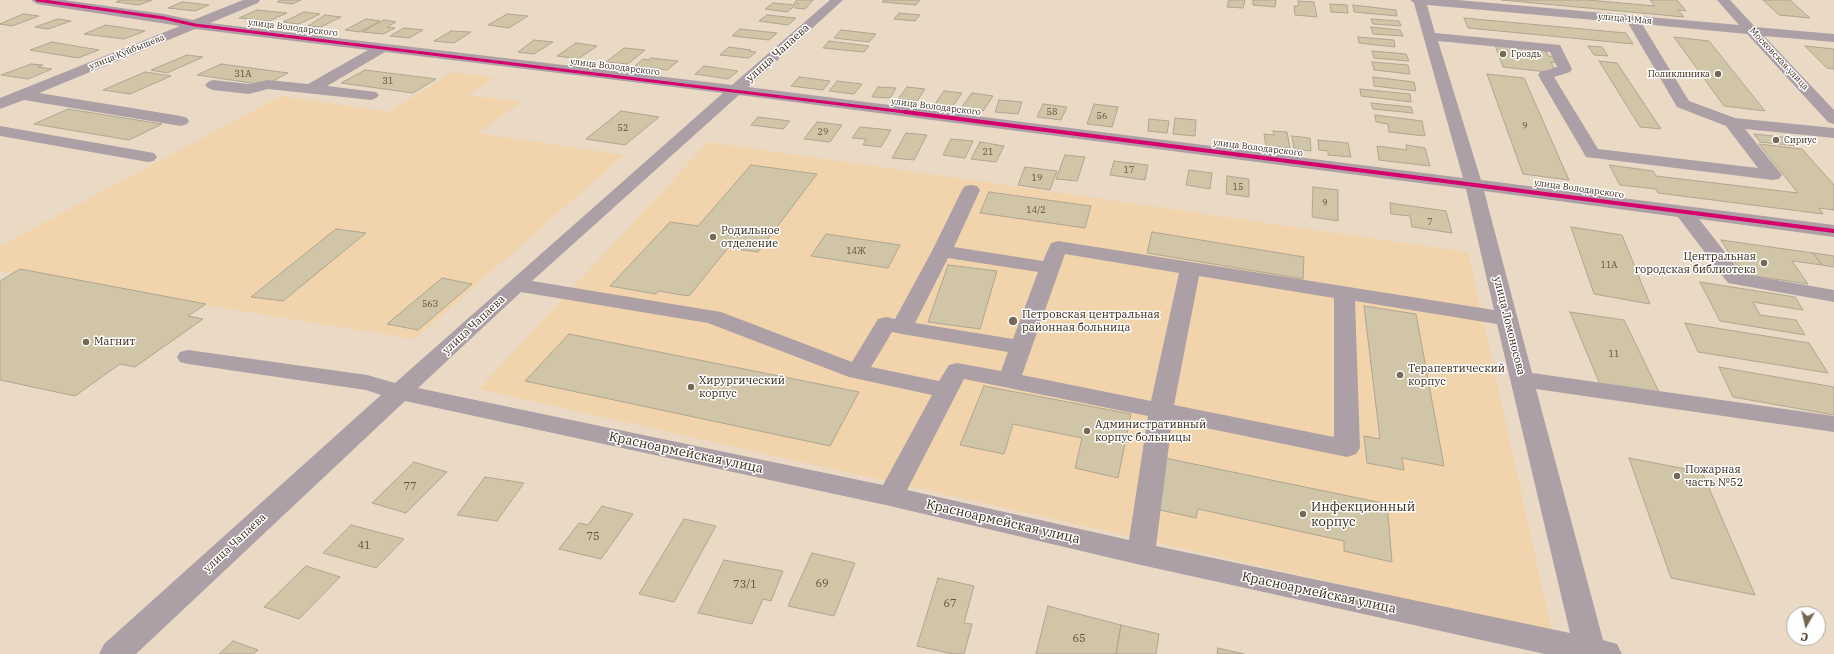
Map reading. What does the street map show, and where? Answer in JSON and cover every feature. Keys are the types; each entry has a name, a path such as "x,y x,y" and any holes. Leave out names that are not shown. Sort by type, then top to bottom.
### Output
{"street":[{"name":"улица Володарского","path":"36,0 164,18 195,25 736,90 1473,183 1834,231"},
{"name":"улица Куйбышева","path":"0,104 254,0"},
{"name":"улица Чапаева","path":"114,654 516,285 837,0"},
{"name":"улица 1 Мая","path":"1418,0 1834,38"},
{"name":"улица Ломоносова","path":"1418,0 1473,183 1522,379 1596,653"},
{"name":"Московская улица","path":"1723,0 1834,119"},
{"path":"1632,20 1683,104 1732,123 1834,133"},
{"path":"1429,36 1555,48 1565,69 1544,75 1592,153 1773,175 1732,123"},
{"path":"312,88 383,47"},
{"path":"212,85 249,89 268,84 371,95"},
{"path":"22,95 181,121"},
{"path":"0,131 148,157"},
{"path":"902,326 942,251 971,190"},
{"path":"1683,211 1735,279 1834,296"},
{"path":"1009,380 1058,248 1507,319"},
{"path":"942,251 1050,268"},
{"path":"1141,554 1161,410 1190,269"},
{"path":"516,285 713,317 858,372 947,390"},
{"path":"890,496 957,370 1346,448 1344,293"},
{"path":"858,372 886,324 1020,348"},
{"name":"Красноармейская улица","path":"188,357 367,383 399,392 890,496 1141,554 1596,653"},
{"path":"1522,379 1834,424"}],"shaded area":[{"path":"453,72 494,78 468,95 521,102 477,133 624,155 415,339 0,272 0,246 281,96 388,112"},
{"name":"Петровская центральная районная больница","path":"708,142 1468,252 1552,632 479,389"}],"building":[{"path":"121,0 152,0 139,5 116,2"},
{"path":"281,0 301,0 292,4 277,2"},
{"path":"797,0 813,0 805,9 795,8 799,4 794,3"},
{"path":"884,0 920,0 916,5 882,2"},
{"path":"1229,0 1245,0 1243,8 1227,7"},
{"path":"1253,0 1276,0 1275,7 1253,5"},
{"path":"1502,0 1588,0 1655,6 1650,0 1677,0 1686,11 1678,10 1684,17"},
{"path":"1763,0 1790,0 1810,18 1779,15"},
{"path":"1298,1 1314,2 1317,17 1295,15 1294,6 1299,6"},
{"path":"182,2 209,5 195,11 168,8"},
{"path":"773,3 796,5 787,12 765,9"},
{"path":"1330,4 1347,5 1348,13 1331,12"},
{"path":"1353,5 1396,10 1397,16 1354,12"},
{"path":"257,10 287,13 269,21 239,18"},
{"path":"304,12 320,14 299,24 283,22"},
{"path":"899,13 920,15 915,21 894,19"},
{"path":"23,14 39,16 12,26 0,24"},
{"path":"507,14 528,16 509,28 488,25"},
{"path":"325,15 341,17 321,27 308,26"},
{"path":"767,15 796,18 788,25 759,21"},
{"path":"1464,18 1626,33 1633,44 1468,28"},
{"path":"58,19 71,21 48,29 35,27"},
{"path":"366,19 380,21 360,32 345,30"},
{"path":"1371,19 1399,21 1401,26 1373,24"},
{"path":"384,20 396,22 387,27 395,28 383,34 362,32"},
{"path":"106,25 145,31 124,39 84,34"},
{"path":"1371,27 1400,30 1403,36 1373,34"},
{"path":"404,28 423,30 409,38 390,36"},
{"path":"740,29 777,33 769,40 732,36"},
{"path":"841,30 876,34 869,42 834,38"},
{"path":"451,31 471,32 454,43 434,41"},
{"path":"1358,37 1394,40 1395,47 1359,43"},
{"name":"Поликлиника","path":"1674,37 1709,41 1765,111 1724,106"},
{"path":"534,40 553,42 534,54 518,52"},
{"path":"829,41 869,46 864,52 823,48"},
{"path":"52,42 99,50 78,58 30,50"},
{"path":"576,43 597,46 578,59 557,56"},
{"path":"1495,45 1546,51 1548,56 1556,57 1559,63 1551,62 1556,73 1503,67"},
{"path":"1588,46 1602,47 1608,56 1594,55"},
{"path":"1805,46 1834,49 1834,69 1827,68"},
{"path":"729,47 756,52 749,58 720,55"},
{"path":"624,48 645,50 628,64 606,62"},
{"path":"1372,51 1406,54 1409,61 1374,58"},
{"path":"187,55 203,57 167,73 151,70"},
{"path":"651,58 678,61 667,70 635,66 643,59 648,60"},
{"path":"1599,61 1617,63 1661,129 1640,127"},
{"path":"1372,62 1408,65 1410,74 1374,70"},
{"path":"31,64 43,65 38,67 52,69 28,79 1,75"},
{"path":"221,64 288,73 265,85 197,75"},
{"path":"704,66 738,71 728,79 695,74"},
{"path":"365,70 436,79 413,93 341,83"},
{"path":"145,72 171,76 130,94 103,90"},
{"path":"1487,74 1524,78 1569,180 1523,174"},
{"path":"799,77 830,81 823,90 791,86"},
{"path":"1373,77 1414,82 1416,91 1374,86"},
{"path":"837,81 862,84 854,94 829,91"},
{"path":"878,87 896,88 890,98 872,97"},
{"path":"907,87 925,89 917,101 898,99"},
{"path":"1360,89 1410,94 1411,102 1361,96"},
{"path":"944,91 962,93 953,106 935,104"},
{"path":"972,93 993,96 983,111 961,108"},
{"path":"999,100 1022,102 1018,114 995,112"},
{"path":"1371,103 1411,107 1413,113 1373,109"},
{"path":"1043,104 1067,107 1061,120 1037,117"},
{"path":"1094,104 1118,107 1112,127 1087,124"},
{"path":"68,109 162,124 129,140 34,124"},
{"path":"621,111 659,117 625,145 586,139"},
{"path":"1375,115 1422,121 1425,136 1389,132 1388,124 1376,122"},
{"path":"758,117 790,121 783,129 751,125"},
{"path":"1175,118 1196,120 1195,136 1173,134"},
{"path":"1149,119 1169,121 1167,133 1148,131"},
{"path":"817,122 842,125 830,142 804,139"},
{"path":"860,127 891,130 881,147 863,145 866,139 852,138"},
{"path":"1273,131 1287,132 1290,148 1266,146 1264,134 1274,135"},
{"path":"906,133 927,135 914,160 892,158"},
{"name":"Сириус","path":"1754,134 1791,138 1798,146 1760,142"},
{"path":"1292,136 1310,138 1311,151 1294,149"},
{"path":"951,139 973,141 965,158 943,155"},
{"path":"1318,140 1348,143 1351,157 1328,155 1328,151 1319,150"},
{"path":"980,142 1004,146 996,162 971,159"},
{"path":"1759,144 1802,149 1834,185 1834,210 1819,208 1823,214 1658,193 1656,189 1620,185 1609,165 1653,171 1656,176 1798,193"},
{"path":"1406,145 1425,148 1430,166 1379,160 1377,146 1407,150"},
{"path":"1065,155 1085,157 1077,181 1056,179"},
{"path":"1114,161 1148,165 1145,180 1110,175"},
{"name":"Родильное отделение","path":"751,165 817,174 758,252 728,248 689,296 658,291 656,294 610,286 670,222 698,226"},
{"path":"1025,167 1057,171 1050,190 1018,185"},
{"path":"1189,170 1212,173 1210,189 1186,185"},
{"path":"1227,176 1249,179 1249,197 1226,194"},
{"path":"1313,187 1338,190 1338,221 1312,217"},
{"path":"989,192 1091,206 1085,228 980,213"},
{"path":"1390,203 1446,211 1452,233 1412,227 1410,216 1391,214"},
{"path":"1571,227 1622,235 1650,304 1594,294"},
{"path":"336,229 366,233 283,301 251,297"},
{"path":"1152,232 1304,257 1303,279 1147,253"},
{"path":"826,234 900,245 888,268 811,256"},
{"name":"Центральная городская библиотека","path":"1721,240 1813,253 1822,265 1792,261 1808,284 1742,274"},
{"path":"1813,253 1834,256 1834,267 1822,265"},
{"path":"948,265 997,271 980,329 928,322"},
{"name":"Магнит","path":"20,269 206,304 188,316 203,319 135,367 120,364 75,396 0,380 0,281"},
{"path":"442,278 472,284 418,330 387,324"},
{"path":"1700,282 1795,297 1803,310 1753,302 1760,315 1796,320 1805,335 1720,321"},
{"name":"Терапевтический корпус","path":"1364,306 1416,314 1444,466 1402,458 1404,470 1367,463 1364,436 1380,439"},
{"path":"1570,312 1624,320 1661,396 1601,387"},
{"path":"1685,323 1809,343 1828,373 1698,352"},
{"name":"Хирургический корпус","path":"569,334 859,392 830,446 525,381"},
{"path":"1719,367 1834,387 1834,415 1733,397"},
{"name":"Административный корпус больницы","path":"984,386 1131,414 1118,478 1075,468 1082,438 1013,424 1004,454 960,445"},
{"name":"Инфекционный корпус","path":"1160,457 1387,504 1392,562 1344,551 1344,541 1198,509 1196,518 1151,508"},
{"path":"1629,458 1702,472 1755,595 1671,578"},
{"path":"414,462 447,472 406,513 372,503"},
{"path":"485,477 524,483 497,521 457,515"},
{"path":"602,506 633,514 601,559 559,549 579,523 588,525"},
{"path":"684,519 716,526 674,602 639,594"},
{"path":"351,525 404,539 376,568 323,553"},
{"path":"812,553 855,563 834,616 788,606"},
{"path":"724,560 783,571 771,601 763,599 752,624 698,613"},
{"path":"306,566 340,577 299,619 264,607"},
{"path":"938,578 974,586 964,623 972,624 964,654 953,654 917,646"},
{"path":"1048,606 1121,625 1116,654 1036,654"},
{"path":"1121,625 1159,634 1156,654 1116,654"},
{"path":"233,641 258,650 253,654 219,654"},
{"path":"1218,648 1244,654 1217,654"}],"cycle path":[{"path":"37,0 164,18 195,25 736,90 1834,231"}],"place":[{"name":"Гроздь","path":"1503,54"},
{"name":"Поликлиника","path":"1718,74"},
{"name":"Сириус","path":"1776,140"},
{"name":"Родильное отделение","path":"713,237"},
{"name":"Центральная городская библиотека","path":"1764,263"},
{"name":"Петровская центральная районная больница","path":"1013,321"},
{"name":"Магнит","path":"86,342"},
{"name":"Терапевтический корпус","path":"1400,375"},
{"name":"Хирургический корпус","path":"691,387"},
{"name":"Административный корпус больницы","path":"1087,431"},
{"name":"Пожарная часть №52","path":"1677,476"},
{"name":"Инфекционный корпус","path":"1303,514"}]}
